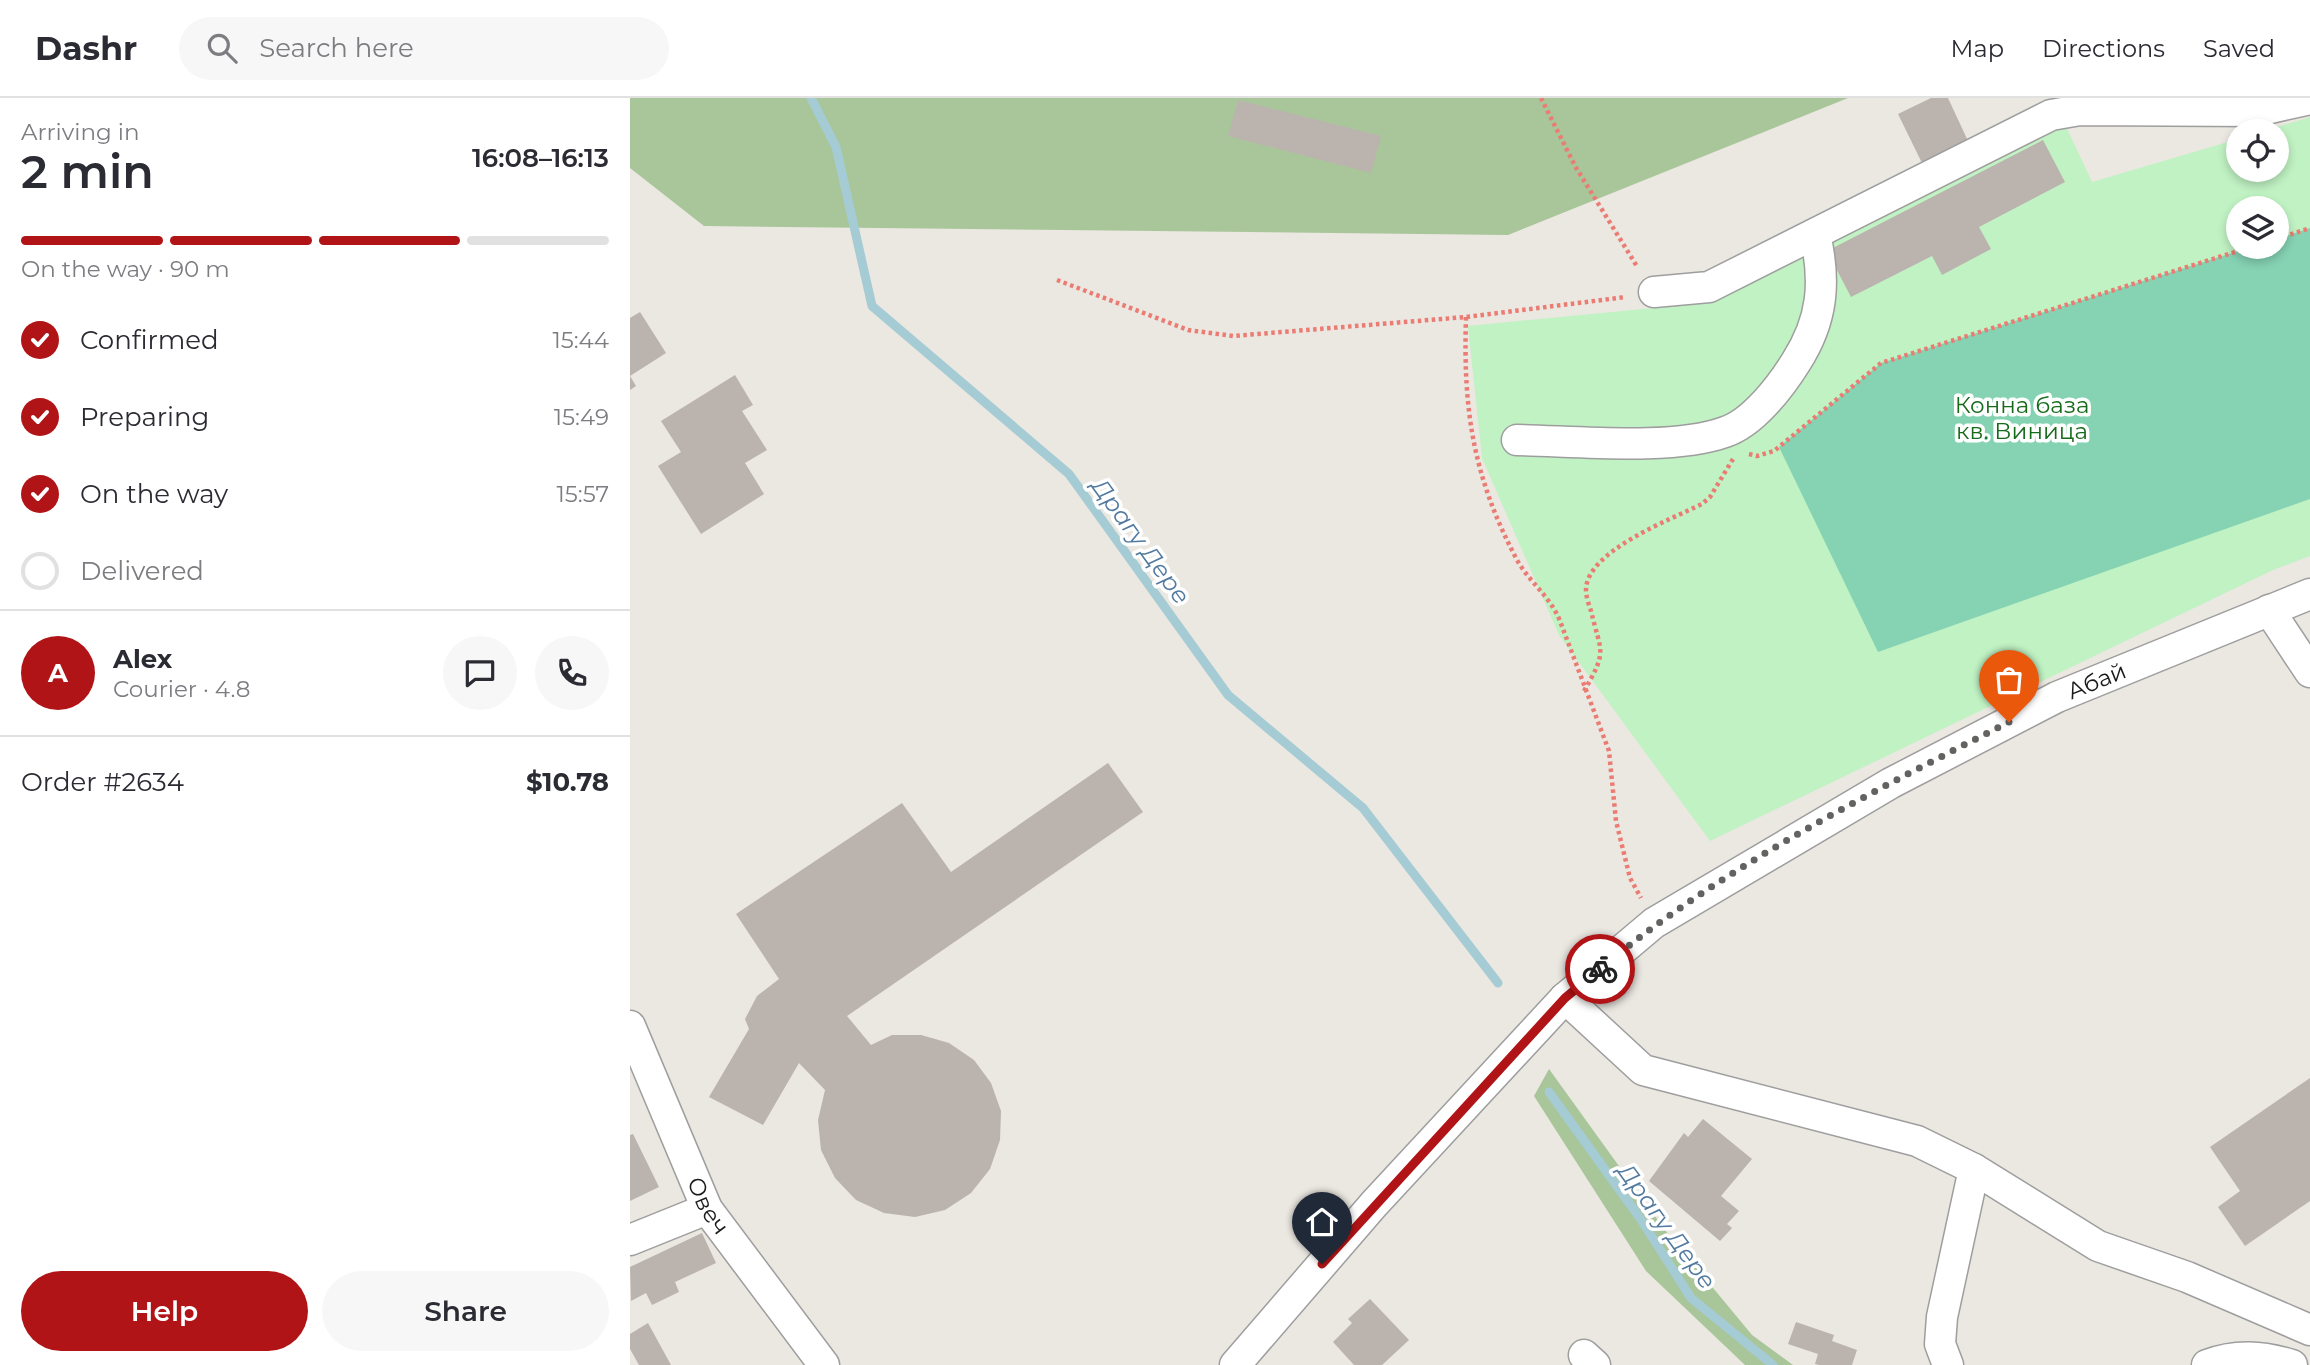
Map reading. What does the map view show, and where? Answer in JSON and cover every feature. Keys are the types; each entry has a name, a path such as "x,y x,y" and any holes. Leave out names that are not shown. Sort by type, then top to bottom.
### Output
{"street":[{"path":"1654,292 1709,287 2051,115 2080,110 2258,111 2310,99"},
{"path":"1517,440 1678,442 1727,432 1766,403 1811,337 1822,299 1822,266 1815,234"},
{"name":"Абай","path":"1236,1365 1374,1204 1565,998 1654,923 1891,783 2033,709 2310,594"},
{"path":"2269,610 2310,672"},
{"path":"1565,998 1643,1070 1917,1141 1974,1169 2098,1246 2186,1277 2310,1330"},
{"name":"Овеч","path":"630,1026 707,1209 824,1365"},
{"path":"1948,1365 1940,1344 1942,1317 1974,1169"},
{"path":"630,1240 707,1209"},
{"path":"2207,1365 2227,1357 2265,1357 2292,1365"}],"path":[{"path":"1057,280 1188,330 1233,336 1466,317 1586,304 1654,292 1575,166 1541,98"},
{"path":"2289,235 2310,228"},
{"path":"1584,691 1597,669 1603,650 1586,589 1591,576 1614,547 1702,504 1710,497 1738,449 1757,456 1774,451 1881,363 2226,255"},
{"path":"1466,317 1464,368 1474,452 1483,487 1525,575 1552,602 1609,751 1616,821 1630,878 1654,923"}],"green space":[{"path":"630,98 1848,98 1508,235 704,226 630,168"},
{"name":"Конна база кв. Виница","path":"2310,117 2310,556 2273,570 1710,841 1559,635 1482,458 1468,326 1705,303 2064,122 2092,182 2226,143 2226,182 2289,182 2289,123"},
{"path":"2310,228 2310,499 1878,652 1779,447 1881,363 2226,255 2226,259 2289,259 2289,235"},
{"path":"1549,1069 1665,1230 1752,1335 1793,1365 1745,1365 1646,1271 1534,1096"}],"building":[{"path":"1931,98 1948,98 1968,141 1922,163 1898,114"},
{"path":"1238,100 1381,136 1371,173 1228,136"},
{"path":"2043,140 2065,182 1979,227 1991,249 1942,275 1932,256 1851,297 1827,251"},
{"path":"640,312 666,353 630,376 630,318"},
{"path":"735,375 753,405 742,411 767,450 745,463 764,494 701,534 658,466 681,452 661,421"},
{"path":"630,376 636,386 630,390"},
{"path":"1108,763 1143,812 847,1016 871,1045 892,1035 921,1035 949,1043 974,1060 991,1083 1001,1111 1000,1140 990,1169 971,1193 945,1210 915,1217 884,1213 856,1200 835,1178 821,1150 818,1120 825,1090 799,1063 763,1125 709,1097 749,1029 745,1019 757,996 779,979 736,914 902,803 951,872"},
{"path":"2310,1078 2310,1201 2245,1246 2218,1207 2240,1191 2210,1147"},
{"path":"1703,1119 1752,1159 1721,1196 1739,1211 1727,1224 1732,1228 1720,1241 1649,1181 1684,1133 1688,1137"},
{"path":"633,1134 659,1187 630,1201 630,1135"},
{"path":"702,1233 716,1263 675,1282 679,1292 652,1305 646,1293 631,1301 630,1267"},
{"path":"1370,1299 1409,1340 1382,1365 1354,1365 1333,1342 1352,1323 1348,1319"},
{"path":"1796,1322 1834,1335 1832,1341 1857,1350 1852,1365 1815,1364 1818,1354 1788,1344"},
{"path":"648,1323 671,1365 639,1365 630,1349 630,1334"}],"waterway":[{"name":"Драгу Дере","path":"811,98 836,147 872,306 1069,474 1228,695 1363,808 1498,983"},
{"name":"Драгу Дере","path":"1549,1092 1642,1221 1691,1298 1773,1365"}],"way so far":[{"path":"1600,969 1654,923 1750,863 1891,783 2009,722"}],"route":[{"path":"1322,1264 1565,998 1600,969"}]}
